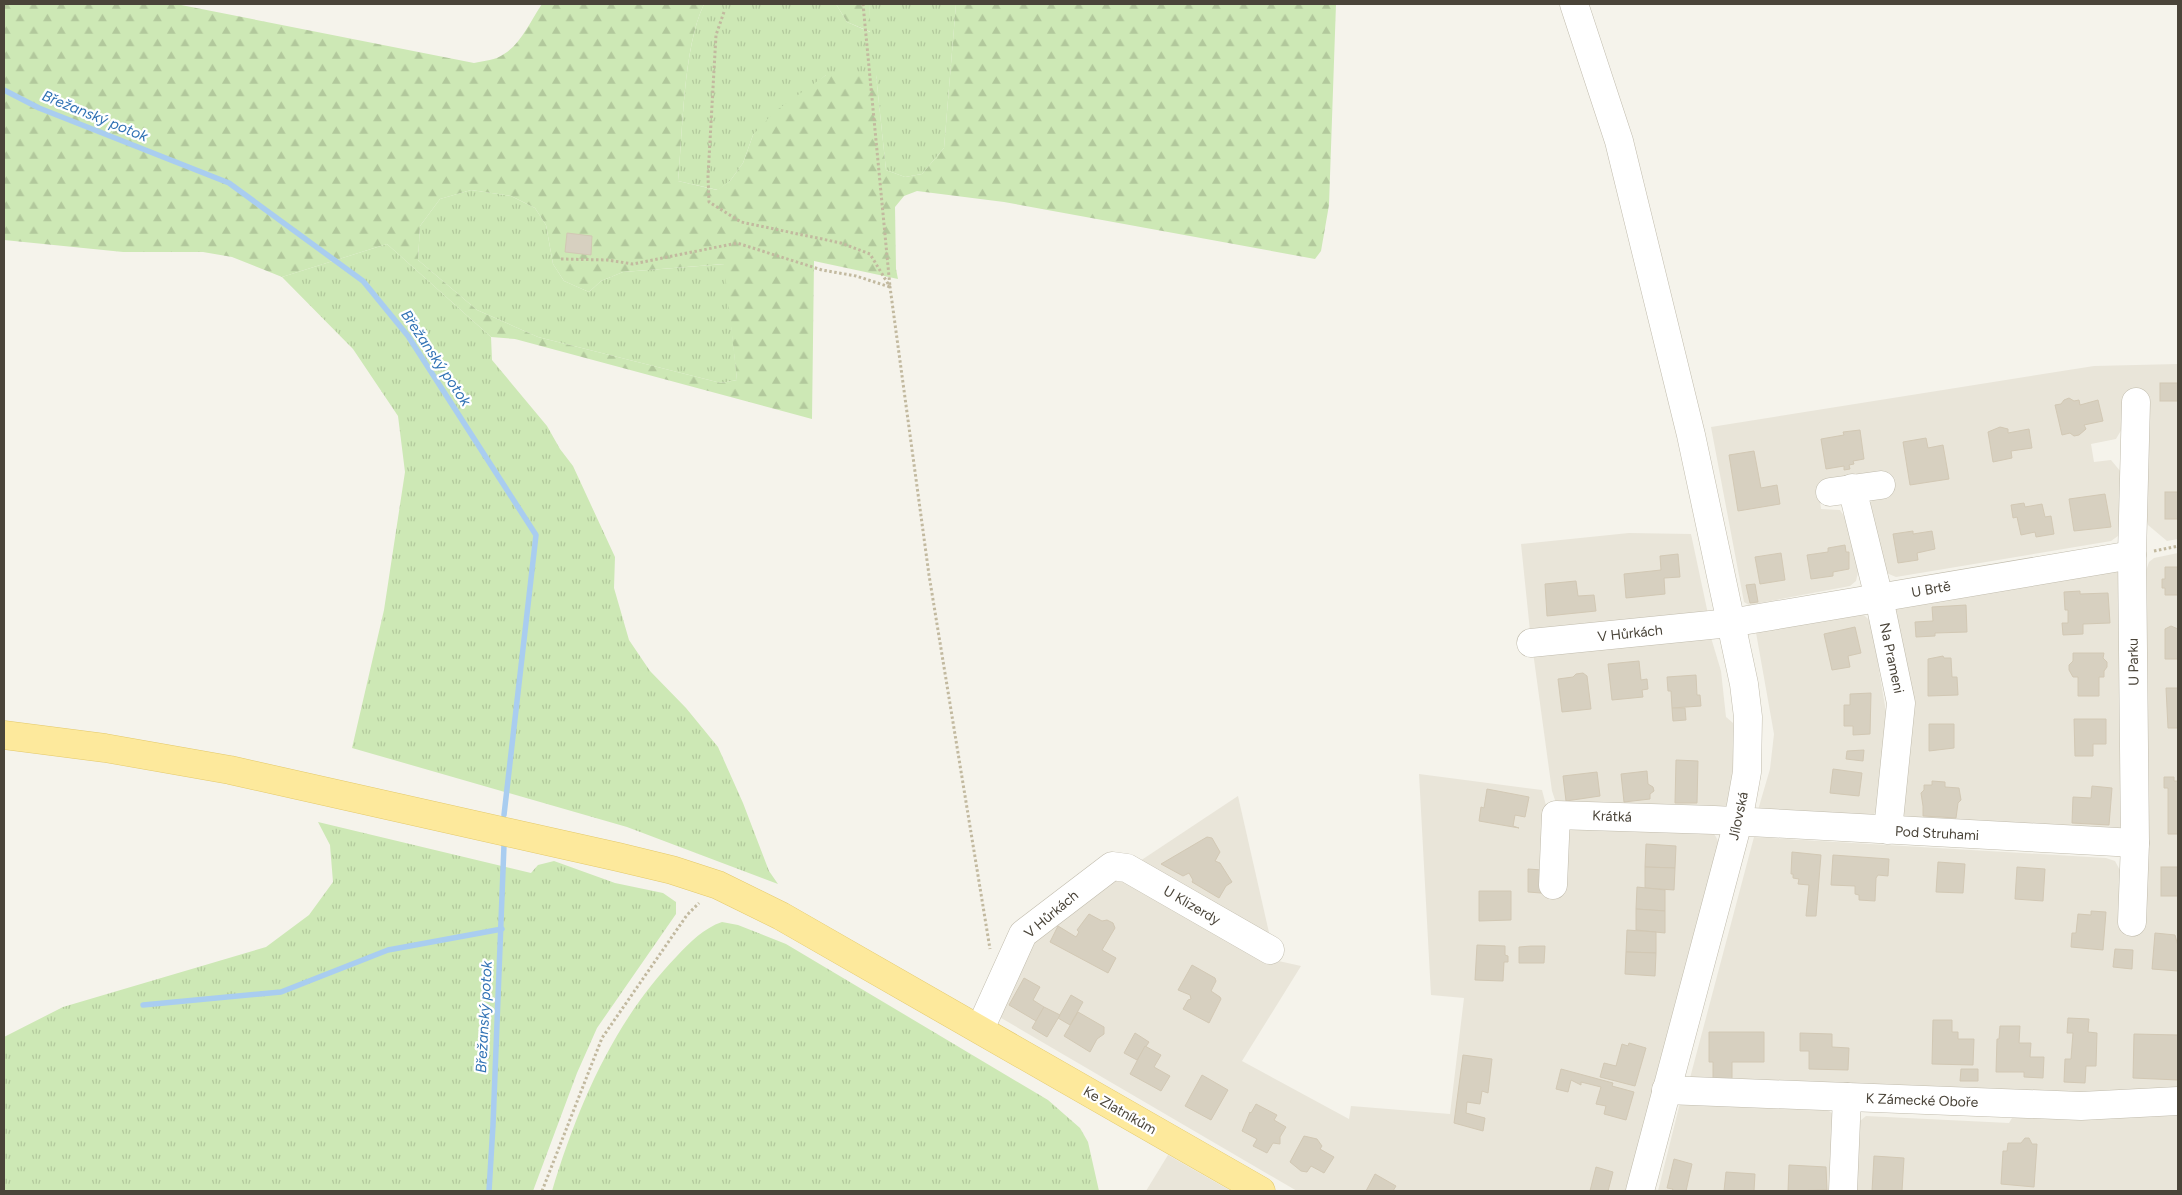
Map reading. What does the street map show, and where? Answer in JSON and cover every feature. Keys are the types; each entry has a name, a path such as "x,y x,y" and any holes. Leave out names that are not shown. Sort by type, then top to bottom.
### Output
{"main road":[{"name":"Ke Zlatníkům","path":"4,735 105,748 230,770 618,857 672,870 718,885 781,916 1261,1191"}],"street":[{"name":"Jílovská","path":"1574,4 1619,141 1691,435 1744,684 1748,717 1747,772 1738,822 1640,1191"},
{"name":"U Parku","path":"2132,922 2135,843 2132,555 2136,402"},
{"name":"Na Prameni","path":"1880,484 1841,490 1879,598 1901,703 1888,830"},
{"name":"U Brtě","path":"1730,623 2132,555"},
{"name":"V Hůrkách","path":"1531,643 1730,623"},
{"name":"Krátká","path":"1553,885 1556,815 1738,822"},
{"name":"Pod Struhami","path":"1738,822 2135,843"},
{"name":"V Hůrkách","path":"980,1029 1024,934 1112,866"},
{"name":"U Klizerdy","path":"1112,866 1127,868 1270,950"},
{"name":"K Zámecké Oboře","path":"1666,1090 2080,1106 2178,1101"},
{"path":"1843,1191 1847,1098"}],"path":[{"path":"862,4 890,287 929,575 990,952"},
{"path":"724,12 716,35 708,176 709,202 741,222 840,243 870,254 890,287"},
{"path":"561,260 608,260 634,264 737,243 822,270 856,276 890,287"},
{"path":"542,1191 602,1038 687,915 718,885"}],"shaded area":[{"path":"2178,364 2178,539 2167,541 2148,525 2123,427 2116,439 2091,444 2094,462 2111,460 2121,472 2122,528 2118,536 2111,541 1896,577 1884,572 1868,506 1875,496 1885,473 1818,483 1821,509 1840,510 1846,519 1858,572 1856,581 1850,586 1749,605 1744,602 1711,427 2094,366"},
{"path":"1629,533 1691,534 1708,614 1530,631 1521,544"},
{"path":"2178,553 2178,1094 2093,1097 1690,1078 1754,837 2106,858 2115,861 2122,874 2119,927 2142,929 2146,846 2146,571 2149,562 2154,558"},
{"path":"2116,569 2121,577 2123,820 2119,830 1905,820 1902,813 1912,718 1894,614 1896,606"},
{"path":"1861,612 1871,622 1887,718 1878,810 1872,816 1758,810 1770,769 1774,734 1755,627"},
{"path":"1709,631 1721,671 1726,717 1733,723 1736,744 1729,800 1725,808 1557,806 1552,791 1533,652"},
{"path":"1419,774 1542,790 1549,817 1567,830 1573,825 1712,831 1719,843 1626,1191 1297,1191 996,1015 1028,942 1117,875 1274,960 1301,966 1242,1061 1349,1119 1351,1106 1450,1114 1464,998 1431,995"},
{"path":"1238,796 1270,937 1137,863"},
{"path":"1680,1103 1826,1109 1839,1122 1836,1191 1658,1191"},
{"path":"2178,1111 2178,1191 1852,1191 1855,1125 1866,1116 2009,1123 2015,1113"},
{"path":"1168,1155 1231,1191 1146,1191"}],"green space":[{"path":"4,4 176,4 474,63 497,58 510,50 521,38 542,4 704,4 697,22 688,66 678,181 717,190 730,181 743,163 753,135 774,112 826,75 876,75 886,170 905,177 922,174 944,148 956,4 1336,4 1329,205 1321,251 1315,259 1004,202 917,191 904,196 895,207 896,269 898,279 814,261 812,419 515,339 491,337 387,244 282,277 232,257 203,252 123,252 4,240","holes":["471,190 511,196 535,208 546,225 553,264 564,281 589,292 601,281 623,272 724,264 737,380 721,383 538,337 477,310 418,260 420,226 440,199"]},
{"path":"704,4 836,4 847,22 870,32 869,4 956,4 944,148 922,174 905,177 886,170 876,75 826,75 753,135 743,163 730,181 718,190 678,181 688,66 697,22"},
{"path":"836,4 869,4 871,32 847,22"},
{"path":"471,190 511,196 535,208 546,225 553,264 564,281 589,292 601,281 623,272 725,264 737,380 721,383 538,337 477,310 418,260 420,226 440,199"},
{"path":"387,244 491,337 492,360 547,426 560,449 573,466 615,557 614,588 629,640 650,671 686,708 718,747 743,803 769,871 778,884 627,827 352,748 384,610 405,472 398,416 353,349 282,277"},
{"path":"318,822 531,873 538,865 554,861 615,883 663,893 676,902 676,914 597,1028 577,1073 533,1191 4,1191 4,1037 63,1007 266,947 309,915 333,882 330,845"},
{"path":"722,922 738,925 786,944 1048,1100 1080,1128 1088,1142 1099,1191 552,1191 586,1096 617,1036 655,981 677,956 703,932"}],"building":[{"path":"567,233 592,236 591,255 565,252"},
{"path":"2160,383 2178,383 2178,401 2160,401"},
{"path":"2069,398 2074,401 2079,400 2080,405 2098,400 2103,421 2084,425 2086,429 2079,435 2074,436 2070,433 2062,435 2055,405 2061,404"},
{"path":"2000,427 2008,429 2008,433 2029,429 2032,448 2011,451 2012,458 1993,462 1988,432"},
{"path":"1860,430 1864,459 1853,461 1854,464 1849,465 1850,469 1844,470 1844,466 1826,469 1821,439 1844,435 1843,432"},
{"path":"1926,438 1928,448 1943,445 1949,479 1910,485 1903,442"},
{"path":"1754,451 1761,488 1777,485 1780,504 1738,511 1729,455"},
{"path":"2165,492 2178,492 2178,519 2165,519"},
{"path":"2105,494 2111,527 2074,531 2069,499"},
{"path":"2024,503 2025,507 2042,504 2045,517 2051,516 2054,534 2036,537 2035,532 2021,535 2017,517 2013,518 2011,505"},
{"path":"1913,531 1913,534 1932,531 1935,549 1917,553 1918,560 1898,563 1893,534"},
{"path":"1845,545 1846,552 1849,552 1849,569 1833,572 1833,576 1811,579 1807,555 1828,552 1828,548"},
{"path":"1781,553 1785,580 1760,584 1755,557"},
{"path":"1678,554 1680,577 1664,578 1665,594 1626,598 1624,574 1661,570 1660,556"},
{"path":"2165,567 2178,567 2178,595 2165,595 2165,588 2162,588 2162,579 2165,579"},
{"path":"1576,581 1578,596 1594,595 1596,611 1547,616 1545,584"},
{"path":"1755,584 1758,602 1750,603 1746,585"},
{"path":"2080,591 2080,594 2108,593 2110,623 2083,624 2083,634 2063,635 2062,623 2068,623 2068,610 2065,610 2064,592"},
{"path":"1966,605 1967,632 1935,633 1935,636 1916,637 1915,622 1933,621 1932,607"},
{"path":"2171,626 2178,629 2178,659 2165,659 2165,629"},
{"path":"1855,627 1861,653 1848,656 1850,667 1832,670 1824,634"},
{"path":"2073,653 2104,653 2103,658 2107,662 2107,667 2104,671 2104,677 2099,677 2099,696 2078,696 2078,677 2073,677 2069,670 2069,665 2073,661"},
{"path":"1943,656 1944,658 1951,658 1952,677 1957,677 1958,695 1928,696 1928,659"},
{"path":"1639,661 1641,680 1647,679 1648,689 1642,690 1643,697 1612,700 1608,664"},
{"path":"1583,673 1587,676 1591,709 1562,712 1558,679 1573,677 1576,674"},
{"path":"1696,675 1697,695 1700,695 1701,706 1672,708 1671,691 1668,691 1667,677"},
{"path":"2166,688 2178,688 2178,728 2168,728"},
{"path":"1871,693 1870,734 1853,735 1853,726 1844,726 1844,705 1850,705 1850,694"},
{"path":"1672,708 1685,708 1686,720 1673,721"},
{"path":"2074,719 2106,719 2106,744 2093,744 2093,756 2075,756"},
{"path":"1929,724 1954,724 1954,748 1929,751"},
{"path":"1864,750 1863,761 1846,759 1847,751"},
{"path":"1676,760 1698,761 1697,803 1675,803"},
{"path":"1833,769 1862,773 1859,796 1830,793"},
{"path":"1647,771 1648,784 1653,787 1654,791 1650,794 1650,799 1624,802 1621,774"},
{"path":"1597,772 1600,796 1566,801 1563,776"},
{"path":"2164,777 2174,777 2174,781 2178,781 2178,834 2168,834 2168,788 2164,788"},
{"path":"1932,781 1945,782 1945,787 1959,788 1961,800 1958,803 1956,818 1923,816 1921,793 1924,790 1924,785 1932,785"},
{"path":"2092,786 2112,788 2109,825 2072,823 2073,797 2091,798"},
{"path":"1487,789 1529,797 1525,817 1515,815 1513,826 1519,828 1479,821 1481,807 1484,808"},
{"path":"1207,837 1212,838 1220,852 1215,861 1220,863 1232,882 1226,886 1219,898 1192,882 1193,880 1189,873 1183,876 1161,864"},
{"path":"1646,844 1676,846 1675,868 1645,867"},
{"path":"1792,852 1821,855 1816,916 1806,916 1809,885 1798,884 1799,879 1793,878 1793,874 1791,874"},
{"path":"1833,855 1889,859 1888,876 1878,875 1876,878 1875,901 1859,900 1859,895 1855,894 1855,886 1831,885"},
{"path":"1938,862 1965,864 1963,893 1936,892"},
{"path":"1645,867 1675,868 1674,890 1645,888"},
{"path":"2017,867 2045,869 2043,901 2015,899"},
{"path":"2161,867 2178,867 2178,896 2161,896"},
{"path":"1528,869 1542,870 1541,893 1528,892"},
{"path":"1637,887 1665,890 1665,911 1636,909"},
{"path":"1479,891 1511,891 1511,920 1479,921"},
{"path":"1636,909 1665,911 1665,933 1636,930"},
{"path":"2091,911 2106,912 2103,950 2071,947 2072,933 2076,933 2078,914 2091,915"},
{"path":"1089,914 1102,921 1107,920 1113,923 1115,928 1102,950 1116,958 1108,973 1050,942 1058,926 1076,937 1079,932 1077,930"},
{"path":"1627,930 1656,932 1656,953 1626,952"},
{"path":"2155,933 2175,935 2178,946 2178,971 2152,969"},
{"path":"1477,945 1505,946 1505,955 1508,956 1508,962 1504,962 1503,981 1475,980"},
{"path":"1545,946 1544,963 1519,963 1519,947"},
{"path":"2115,949 2133,950 2132,969 2113,967"},
{"path":"1626,952 1656,953 1655,976 1625,974"},
{"path":"1192,965 1215,978 1216,981 1211,991 1221,999 1209,1023 1183,1009 1188,1000 1191,999 1190,995 1178,990"},
{"path":"1024,978 1040,987 1033,1000 1044,1007 1036,1021 1009,1005"},
{"path":"1071,995 1083,1002 1070,1025 1058,1018"},
{"path":"1044,1007 1060,1015 1047,1037 1032,1028"},
{"path":"1078,1012 1104,1027 1104,1034 1097,1039 1090,1052 1064,1036"},
{"path":"2068,1018 2089,1019 2088,1032 2097,1033 2096,1066 2086,1066 2085,1083 2064,1082 2065,1059 2071,1059 2073,1033 2067,1033"},
{"path":"1933,1020 1952,1020 1952,1032 1958,1032 1958,1039 1974,1039 1973,1065 1932,1064"},
{"path":"2000,1026 2020,1026 2019,1043 2031,1043 2030,1057 2044,1057 2043,1078 2024,1077 2024,1072 1996,1072 1997,1039 1999,1039"},
{"path":"1709,1032 1764,1032 1764,1062 1732,1062 1732,1080 1713,1080 1713,1062 1709,1062"},
{"path":"1135,1033 1149,1042 1137,1060 1124,1053"},
{"path":"1800,1033 1832,1034 1832,1047 1849,1048 1848,1070 1809,1069 1809,1051 1800,1051"},
{"path":"2134,1034 2178,1035 2178,1080 2133,1078"},
{"path":"1629,1043 1646,1048 1635,1086 1600,1077 1604,1063 1616,1066 1622,1044 1628,1046"},
{"path":"1145,1046 1161,1055 1154,1067 1170,1076 1161,1091 1130,1074"},
{"path":"1463,1055 1492,1059 1488,1093 1482,1091 1480,1104 1467,1102 1466,1113 1485,1118 1483,1131 1454,1123"},
{"path":"1561,1069 1613,1083 1612,1086 1634,1092 1626,1120 1604,1114 1606,1106 1596,1104 1601,1087 1581,1082 1581,1085 1571,1080 1568,1092 1556,1089"},
{"path":"1961,1069 1978,1069 1978,1081 1960,1081"},
{"path":"1202,1075 1228,1090 1211,1120 1185,1106"},
{"path":"1256,1104 1277,1115 1274,1120 1286,1127 1280,1137 1280,1144 1273,1143 1267,1153 1253,1146 1257,1139 1242,1131 1250,1112"},
{"path":"1304,1136 1317,1139 1322,1146 1320,1149 1334,1157 1324,1173 1311,1166 1307,1172 1301,1171 1290,1162"},
{"path":"2025,1138 2029,1138 2032,1144 2037,1144 2034,1187 2001,1184 2003,1151 2007,1151 2008,1143 2021,1143"},
{"path":"1874,1156 1904,1158 1902,1191 1872,1191"},
{"path":"1674,1159 1692,1164 1686,1191 1672,1191 1673,1189 1667,1188"},
{"path":"1789,1165 1826,1167 1827,1190 1788,1191"},
{"path":"1596,1167 1613,1172 1608,1191 1590,1191"},
{"path":"1726,1172 1755,1174 1754,1191 1724,1191"},
{"path":"1375,1174 1396,1186 1393,1191 1366,1191"}],"waterway":[{"name":"Břežanský potok","path":"4,90 39,108 229,183 363,281 408,336 536,535 504,815"},
{"name":"Břežanský potok","path":"489,1191 504,845"},
{"path":"143,1005 281,992 388,950 502,929"}]}
